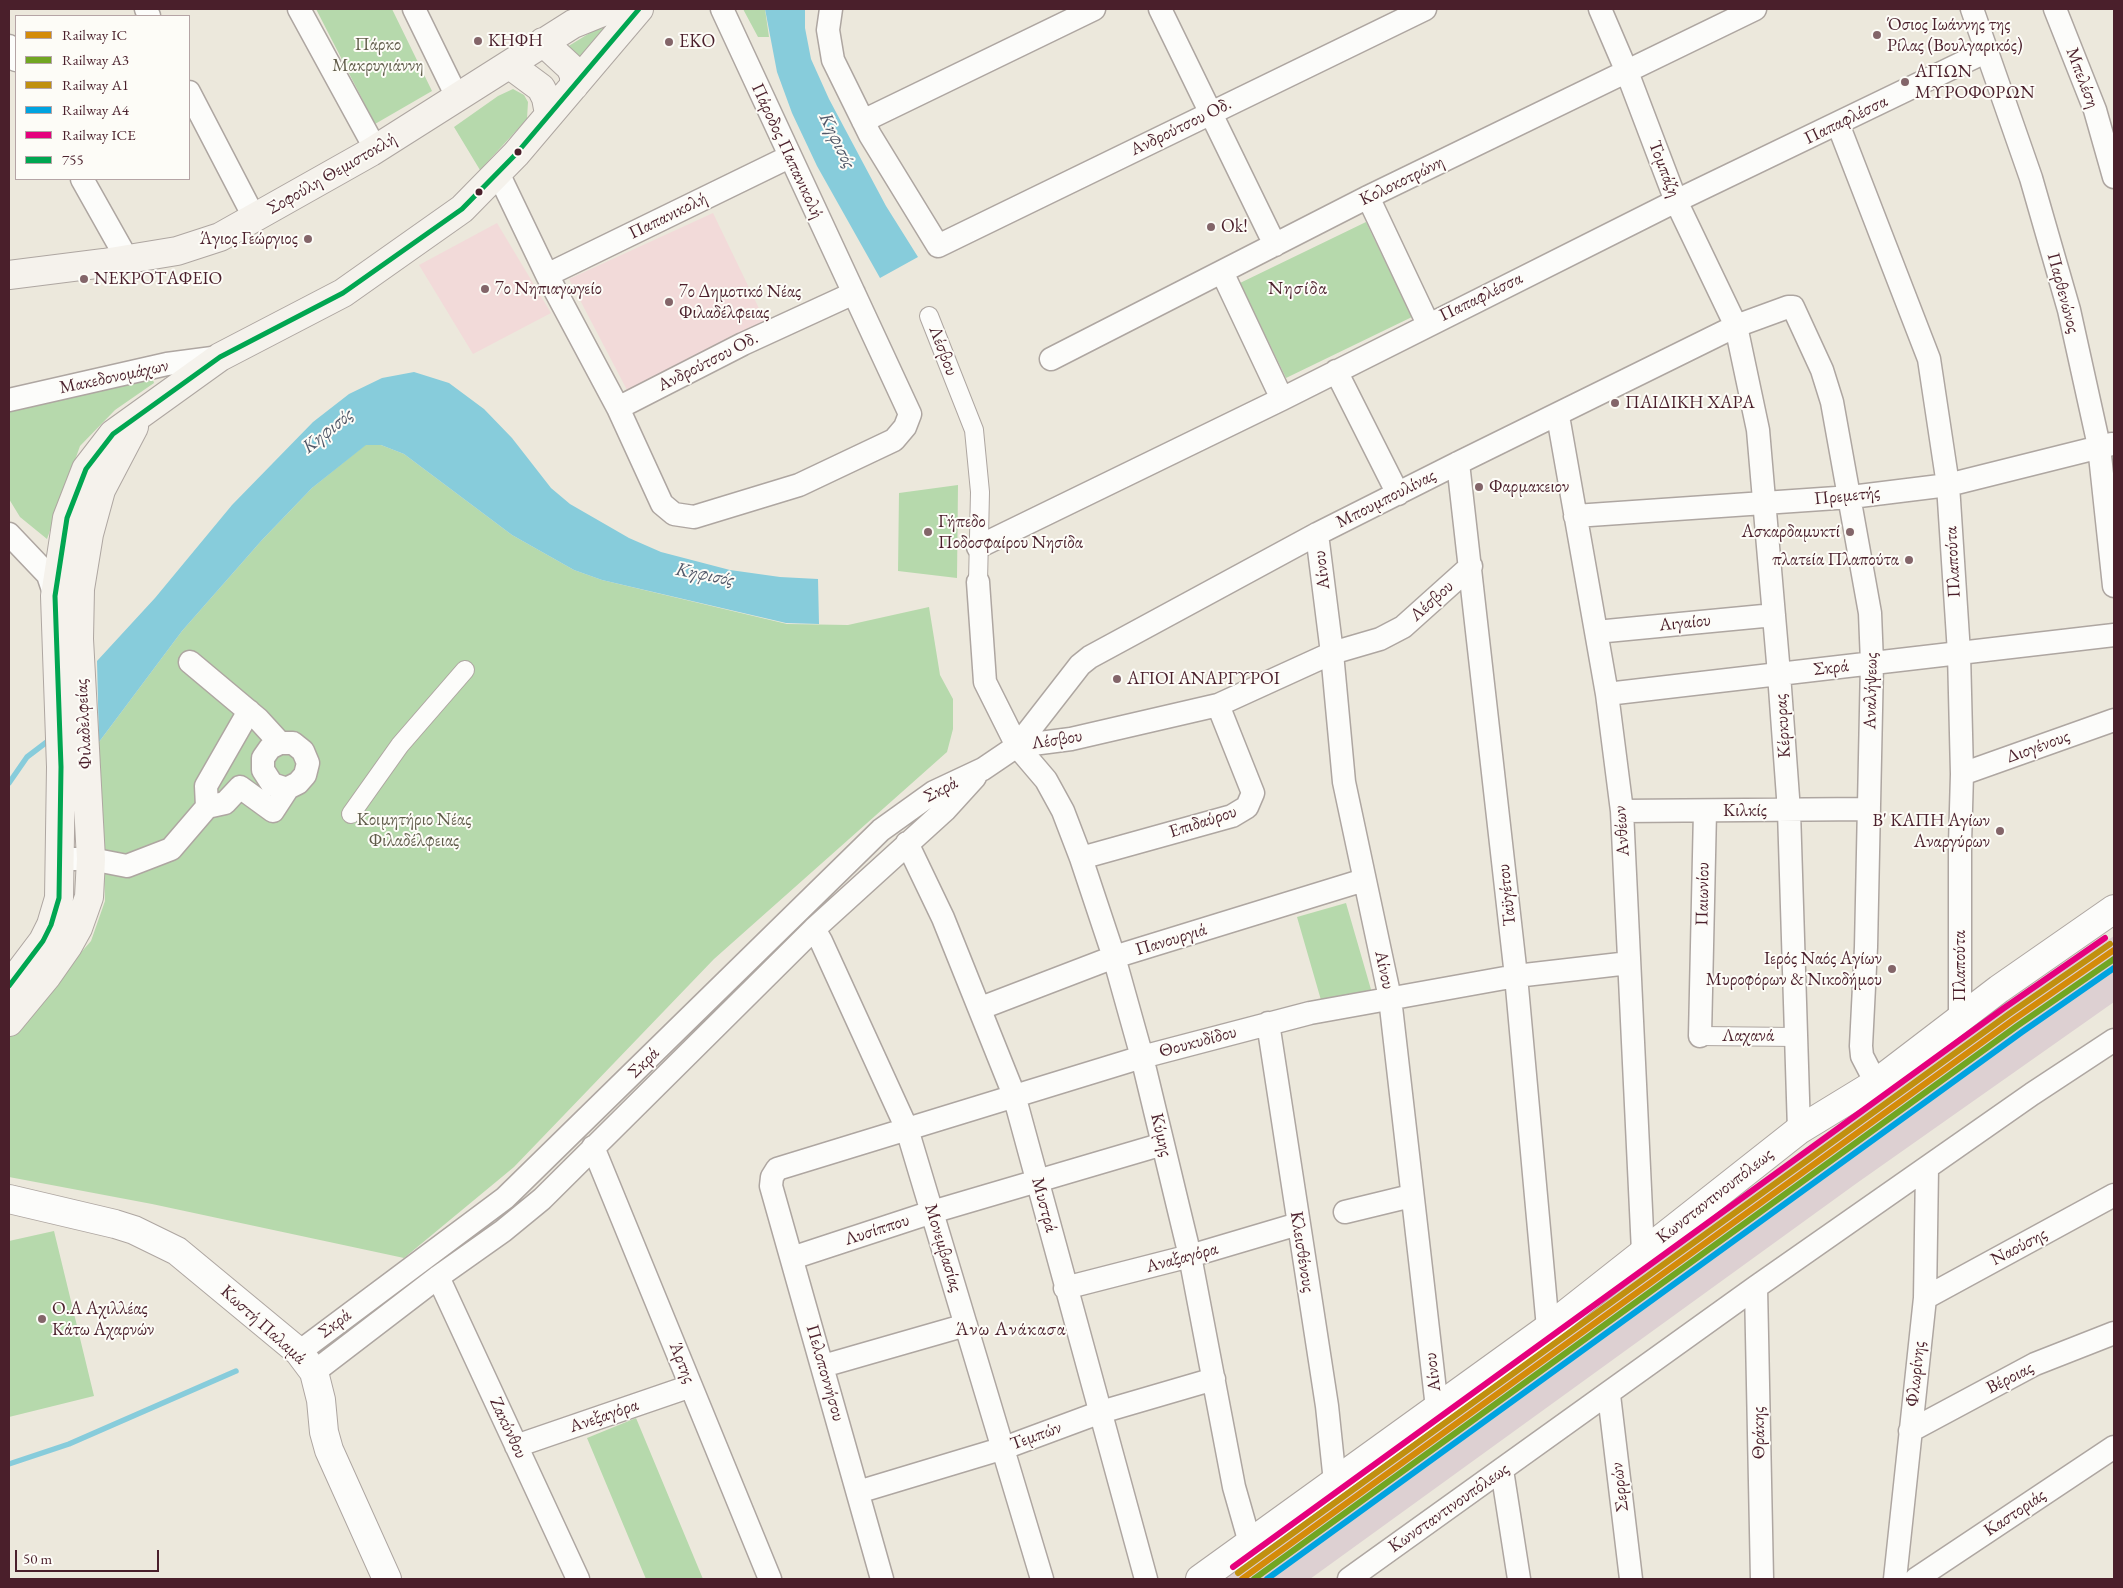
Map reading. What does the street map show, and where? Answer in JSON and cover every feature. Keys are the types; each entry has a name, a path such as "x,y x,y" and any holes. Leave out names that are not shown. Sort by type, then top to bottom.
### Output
{"main road":[{"name":"Σοφούλη Θεμιστοκλή","path":"9,275 126,259 205,243 255,219 376,150 458,99 581,16 610,9"},
{"name":"Φιλαδελφείας","path":"9,1022 47,976 78,928 90,897 91,860 73,765 68,641 55,596 67,518 86,469 112,434 220,357 343,293 462,210 498,173 639,9"},
{"path":"543,42 570,68 574,74 574,86"},
{"path":"510,65 541,88 546,98 549,114"},
{"name":"Φιλαδελφείας","path":"68,641 94,513 111,468 142,413"},
{"name":"Φιλαδελφείας","path":"9,986 36,951 51,925 59,898 61,859 73,765"}],"street":[{"path":"299,9 376,150"},
{"path":"414,9 458,99"},
{"name":"Πάροδος Παπανικολή","path":"618,408 662,504 674,514 694,517 799,485 894,440 905,427 910,414 789,157 722,9"},
{"path":"831,9 828,30 833,60 863,121 1094,9"},
{"path":"1160,9 1274,245"},
{"name":"Ανδρούτσου Οδ.","path":"863,121 938,246 1425,9"},
{"name":"Τομπάζη","path":"1600,9 1627,72 1676,201 1736,326"},
{"name":"Κολοκοτρώνη","path":"1051,358 1368,197 1755,9"},
{"name":"Παρθενώνος","path":"1972,9 2031,178 2107,445 2114,586"},
{"name":"Μπελέση","path":"2055,9 2095,110 2114,177"},
{"path":"9,46 15,58"},
{"name":"Παπαφλέσσα","path":"978,548 1282,399 1676,201 1987,51"},
{"path":"190,94 255,219"},
{"name":"Πλαπούτα","path":"1838,124 1929,359 1948,485 1959,653 1962,774 1960,1018"},
{"name":"Παπανικολή","path":"547,275 789,157"},
{"path":"498,173 547,275 618,408"},
{"path":"83,180 126,259"},
{"path":"1368,197 1428,324"},
{"path":"1222,272 1282,399"},
{"name":"Ανδρούτσου Οδ.","path":"618,408 744,344 854,293"},
{"name":"Μπουμπουλίνας","path":"1017,746 1084,660 1318,534 1458,463 1558,416 1736,326 1778,309 1793,308"},
{"name":"Αναλήψεως","path":"1793,308 1827,385 1851,497 1870,613 1872,663 1869,809 1861,1046 1862,1056 1876,1083"},
{"name":"Λέσβου","path":"929,316 974,430 980,492 978,582 985,682 1017,746 1071,739 1218,705 1332,653 1380,639 1403,627 1471,566"},
{"name":"Κέρκυρας","path":"1736,326 1758,430 1780,674 1789,811 1800,1130"},
{"name":"Μακεδονομάχων","path":"9,400 167,364 220,357"},
{"path":"1336,371 1398,494"},
{"name":"Ανθέων","path":"1558,416 1607,694 1622,811 1643,1252"},
{"name":"Πρεμετής","path":"1575,516 1851,497 1948,485 2107,445"},
{"name":"Ταϋγέτου","path":"1458,463 1516,976 1548,1328"},
{"path":"9,534 48,575 55,596"},
{"name":"Αίνου","path":"1318,534 1332,653 1344,782 1390,998 1437,1408"},
{"name":"Αιγαίου","path":"1596,632 1774,614"},
{"name":"Σκρά","path":"1607,694 2114,635"},
{"path":"190,662 249,711 280,743"},
{"path":"352,814 400,745 465,670"},
{"name":"Επιδαύρου","path":"1082,858 1232,816 1247,807 1253,793 1218,705"},
{"path":"207,807 206,786 249,711"},
{"name":"Διογένους","path":"1962,774 2114,720"},
{"path":"61,859 91,860 127,866 172,849 207,807 225,803 240,787 273,811 286,790 298,784 305,775 308,763 303,751 293,743 280,743 270,748 263,758 263,770 272,784 286,790"},
{"name":"Σκρά","path":"306,1362 518,1187 881,830 934,792 983,769 1017,746"},
{"name":"Κύμης","path":"1017,746 1046,780 1062,811 1082,858 1114,957 1142,1057 1190,1256 1234,1487 1250,1543"},
{"name":"Σκρά","path":"306,1362 438,1277 503,1231 542,1199 814,929 945,810 983,769"},
{"name":"Κιλκίς","path":"1622,811 1705,812 1869,809"},
{"name":"Παιωνίου","path":"1700,1036 1705,812"},
{"name":"Μυστρά","path":"907,843 944,918 1014,1095 1146,1579"},
{"name":"Πανουργιά","path":"980,1008 1114,957 1364,880"},
{"name":"Κωνσταντινουπόλεως","path":"1200,1579 1548,1328 1800,1130 1876,1083 2041,958 2114,909"},
{"name":"Μονεμβασίας","path":"814,929 907,1129 1042,1579"},
{"name":"Θουκυδίδου","path":"778,1169 1014,1095 1142,1057 1268,1023 1390,998 1516,976 1629,963"},
{"name":"Κλεισθένους","path":"1268,1023 1327,1406 1335,1482"},
{"name":"Λαχανά","path":"1700,1036 1796,1037"},
{"name":"Κωνσταντινουπόλεως","path":"1349,1579 1756,1287 2114,1040"},
{"name":"Λυσίππου","path":"792,1258 932,1212 1164,1144"},
{"name":"Άρτης","path":"594,1147 770,1579"},
{"name":"Φλωρίνης","path":"1895,1579 1925,1298 1927,1168"},
{"name":"Πελοποννήσου","path":"778,1169 772,1177 771,1186 882,1579"},
{"name":"Ναούσης","path":"1925,1298 2114,1195"},
{"path":"1345,1212 1412,1196"},
{"name":"Κωστή Παλαμά","path":"9,1199 115,1224 134,1230 177,1251 306,1362 321,1400 324,1432 329,1450 387,1579"},
{"name":"Αναξαγόρα","path":"1066,1288 1190,1256 1298,1224"},
{"name":"Ζακύνθου","path":"438,1277 578,1579"},
{"name":"Θράκης","path":"1756,1287 1762,1579"},
{"path":"823,1366 966,1325"},
{"name":"Βέροιας","path":"1910,1431 2035,1364 2114,1333"},
{"name":"Τεμπών","path":"858,1492 1004,1448 1101,1412 1214,1379"},
{"name":"Ανεξαγόρα","path":"516,1446 691,1386"},
{"name":"Σερρών","path":"1608,1395 1631,1579"},
{"name":"Καστοριάς","path":"1916,1579 2114,1447"},
{"path":"1502,1470 1519,1579"}],"shaded area":[{"name":"7ο Δημοτικό Νέας Φιλαδέλφειας","path":"713,213 767,325 627,390 569,279"},
{"name":"7ο Νηπιαγωγείο","path":"497,223 551,313 473,354 419,265"},
{"path":"2114,936 2114,1002 1857,1183 1310,1579 1215,1579 1606,1292 1898,1089 2040,985"}],"green space":[{"name":"Πάρκο Μακρυγιάννη","path":"316,9 392,9 432,91 375,124"},
{"path":"743,9 765,9 769,37 758,37"},
{"path":"619,15 581,63 576,53 567,47"},
{"path":"513,89 524,95 528,102 527,119 480,170 454,127 498,96"},
{"path":"1366,222 1412,317 1286,378 1240,283"},
{"path":"152,377 154,383 115,410 80,446 47,539 20,517 9,499 9,412"},
{"name":"Κοιμητήριο Νέας Φιλαδέλφειας","path":"365,445 381,445 404,454 512,535 574,570 602,580 787,624 848,625 929,607 940,675 953,699 953,729 947,752 714,959 514,1167 404,1258 152,1204 9,1177 9,1035 91,941 105,901 99,742 182,631 262,540 312,488"},
{"name":"Γήπεδο Ποδοσφαίρου Νησίδα","path":"958,485 957,578 898,571 899,493"},
{"path":"1346,903 1372,993 1323,1007 1297,917"},
{"name":"Ο.Α Αχιλλέας Κάτω Αχαρνών","path":"54,1231 94,1396 9,1417 9,1241"},
{"path":"636,1418 703,1579 646,1579 587,1438"}],"water":[{"path":"765,9 805,9 805,28 811,59 829,99 886,206 918,257 880,278 817,166 792,113 777,72"},
{"path":"414,372 449,383 484,409 512,438 551,488 570,504 629,538 661,552 730,570 780,577 818,579 819,624 786,623 602,580 574,570 512,535 404,454 381,445 366,445 312,488 262,540 182,631 99,742 97,661 155,598 232,505 313,422 349,394 382,378"}],"waterway":[{"name":"Κηφισός","path":"9,783 27,757 52,738"},
{"path":"9,1464 69,1444 236,1371"}],"rail line":[{"name":"ICE","path":"1233,1567 2004,1008 2105,938"},
{"name":"A1","path":"1238,1573 2009,1014 2110,944"},
{"name":"IC","path":"1242,1579 2013,1020 2114,950"},
{"name":"A3","path":"1254,1579 2017,1026 2114,959"},
{"name":"A4","path":"1267,1579 2022,1032 2114,968"}],"transit line":[{"name":"755","path":"9,986 43,941 51,925 59,898 61,767 55,596 67,518 86,469 113,434 220,357 343,293 462,209 516,154 639,9"}],"place":[{"name":"Όσιος Ιωάννης της Ρίλας (Βουλγαρικός)","path":"1877,35"},
{"name":"ΚΗΦΗ","path":"478,41"},
{"name":"EKO","path":"669,42"},
{"name":"ΑΓΙΩΝ ΜΥΡΟΦΟΡΩΝ","path":"1905,82"},
{"name":"Ok!","path":"1211,227"},
{"name":"Άγιος Γεώργιος","path":"308,239"},
{"name":"ΝΕΚΡΟΤΑΦΕΙΟ","path":"84,279"},
{"name":"7ο Νηπιαγωγείο","path":"485,289"},
{"name":"7ο Δημοτικό Νέας Φιλαδέλφειας","path":"669,302"},
{"name":"ΠΑΙΔΙΚΗ ΧΑΡΑ","path":"1615,403"},
{"name":"Φαρμακειον","path":"1479,487"},
{"name":"Γήπεδο Ποδοσφαίρου Νησίδα","path":"928,532"},
{"name":"Ασκαρδαμυκτί","path":"1850,532"},
{"name":"πλατεία Πλαπούτα","path":"1909,560"},
{"name":"ΑΓΙΟΙ ΑΝΑΡΓΥΡΟΙ","path":"1117,679"},
{"name":"Β' ΚΑΠΗ Αγίων Αναργύρων","path":"2000,831"},
{"name":"Ιερός Ναός Αγίων Μυροφόρων & Νικοδήμου","path":"1892,969"},
{"name":"Ο.Α Αχιλλέας Κάτω Αχαρνών","path":"42,1319"}],"district":[{"name":"Νησίδα","path":"1298,289"},
{"name":"Άνω Ανάκασα","path":"1011,1330"}]}
